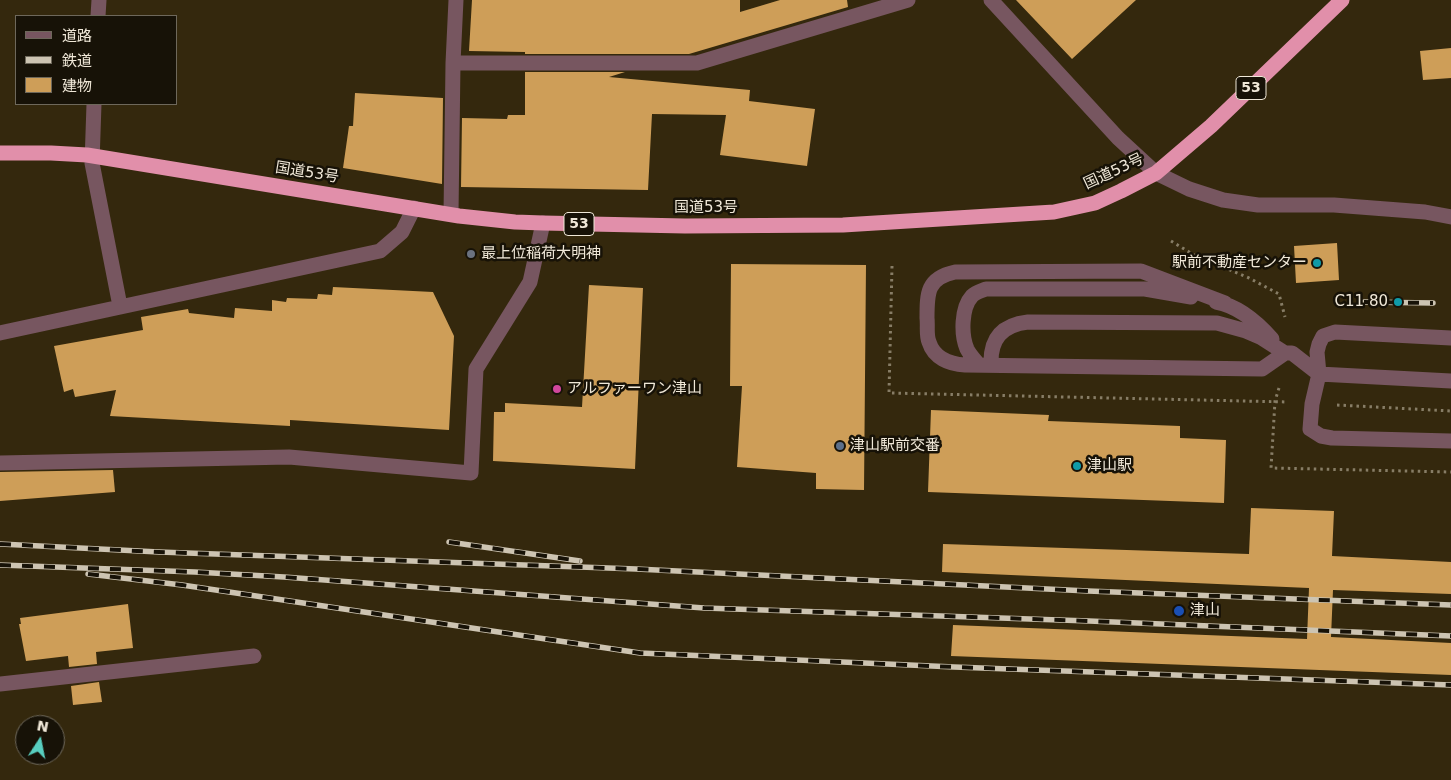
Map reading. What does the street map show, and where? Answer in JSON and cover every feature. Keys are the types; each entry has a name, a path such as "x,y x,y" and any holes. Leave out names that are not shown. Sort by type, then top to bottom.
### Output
{"highway":[{"name":"国道53号","path":"0,153 51,153 92,156 452,214 543,224 685,226 843,225 1054,212 1095,202 1156,173 1211,126 1342,0"}],"street":[{"path":"98,15 99,0"},
{"path":"452,214 456,0"},
{"path":"454,63 697,63 908,0"},
{"path":"999,3 1118,138 1156,173 1189,189 1232,202 1258,205 1334,205 1425,212 1451,217"},
{"path":"94,105 92,163 120,306"},
{"path":"0,332 380,251 402,232 414,208"},
{"path":"0,463 289,457 471,473 476,369 530,282 543,224"},
{"path":"1141,271 1225,303 1248,315 1285,353 1262,368 956,364 946,362 939,356 928,340 927,294 938,279 946,274 956,272 1141,271"},
{"path":"985,365 966,347 964,327 967,305 972,297 986,288 1145,289 1225,303"},
{"path":"985,365 999,335 1017,323 1217,323 1260,337 1285,353 1292,354 1319,374 1451,381"},
{"path":"1451,338 1335,332 1323,336 1317,352 1319,374 1312,404 1310,429 1321,436 1332,438 1451,441"},
{"path":"0,684 254,656"}],"path":[{"path":"1171,241 1194,255 1249,278 1279,294 1283,305"},
{"path":"892,266 889,393 1275,401"},
{"path":"1312,404 1451,411"}],"building":[{"path":"472,0 740,0 740,12 780,0 847,0 848,7 689,54 525,54 525,52 469,51"},
{"path":"1016,0 1136,0 1072,59"},
{"path":"1451,48 1451,78 1423,80 1420,51"},
{"path":"525,72 625,72 609,77 750,90 749,101 815,109 807,166 720,155 726,115 652,114 648,190 461,187 462,118 507,119 508,115 525,115"},
{"path":"355,93 443,98 442,184 343,168 349,126 353,126"},
{"name":"駅前不動産センター","path":"1337,243 1339,280 1296,283 1294,246"},
{"path":"731,264 866,265 864,490 816,489 816,473 737,467 742,386 730,386"},
{"path":"589,285 643,288 635,469 493,461 494,412 505,412 505,403 582,407"},
{"path":"333,287 433,292 454,336 449,430 290,420 290,426 110,416 116,390 75,397 73,389 64,392 54,346 143,330 141,317 188,309 189,313 234,318 235,308 272,311 272,300 286,302 287,298 317,299 318,294 332,295"},
{"name":"津山駅","path":"931,410 1049,415 1048,421 1180,426 1180,438 1226,440 1224,503 928,492"},
{"path":"113,470 115,492 0,501 0,472"},
{"path":"1251,508 1334,511 1332,556 1451,562 1451,594 1333,590 1331,637 1451,643 1451,675 951,656 953,625 1307,639 1309,588 942,572 943,544 1249,554"},
{"path":"128,604 133,648 96,652 97,664 69,667 68,656 26,661 19,624 21,624 20,618"},
{"path":"99,682 102,702 73,705 71,686"}],"railway":[{"path":"1364,302 1433,303"},
{"path":"449,542 580,561"},
{"path":"0,544 159,552 636,569 1088,591 1451,605"},
{"path":"0,565 284,577 704,608 1451,636"},
{"path":"88,574 182,585 640,653 954,667 1451,685"}],"place":[{"name":"最上位稲荷大明神","path":"471,254"},
{"name":"駅前不動産センター","path":"1317,263"},
{"name":"C11 80","path":"1398,302"},
{"name":"アルファーワン津山","path":"557,389"},
{"name":"津山駅前交番","path":"840,446"},
{"name":"津山駅","path":"1077,466"},
{"name":"津山","path":"1179,611"}]}
